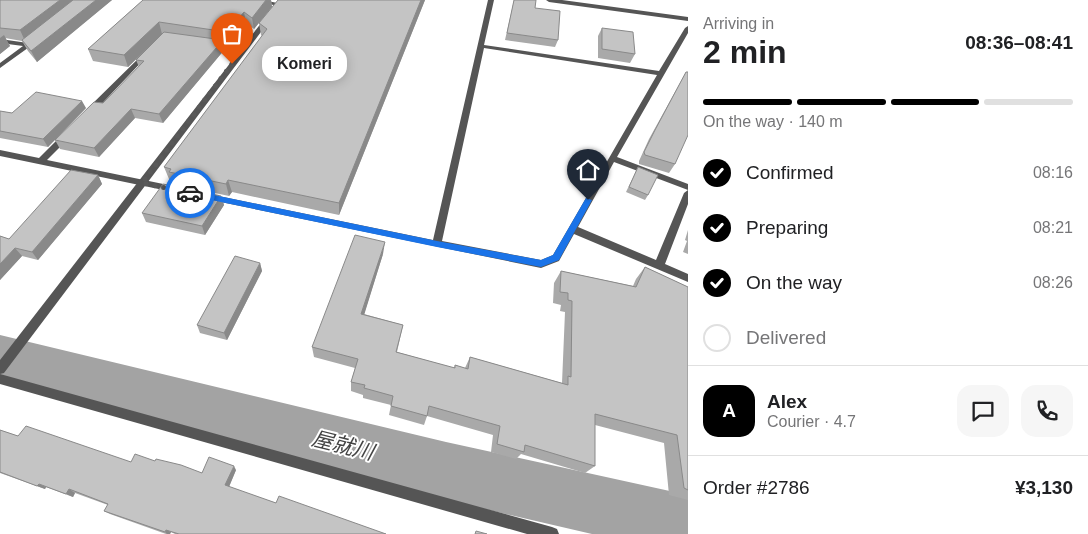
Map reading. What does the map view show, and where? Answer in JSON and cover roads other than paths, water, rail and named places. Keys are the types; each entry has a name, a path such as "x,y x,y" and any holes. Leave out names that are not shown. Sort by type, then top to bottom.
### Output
{"street":[{"path":"250,0 281,2"},
{"path":"437,244 491,0"},
{"path":"549,0 586,3 688,19"},
{"path":"0,368 243,49 281,2"},
{"path":"199,195 541,264 556,258 688,28"},
{"path":"0,66 43,34"},
{"path":"0,41 29,45"},
{"path":"208,44 243,49"},
{"path":"481,46 662,74"},
{"path":"82,120 150,51"},
{"path":"41,161 75,127"},
{"path":"0,152 180,191"},
{"path":"612,158 688,187"},
{"path":"659,265 688,193"},
{"path":"573,229 688,278"},
{"path":"0,378 552,534"}],"waterway":[{"name":"屋就川","path":"0,358 446,471 688,526"}],"place":[{"name":"Komeri","path":"232,64"}]}
